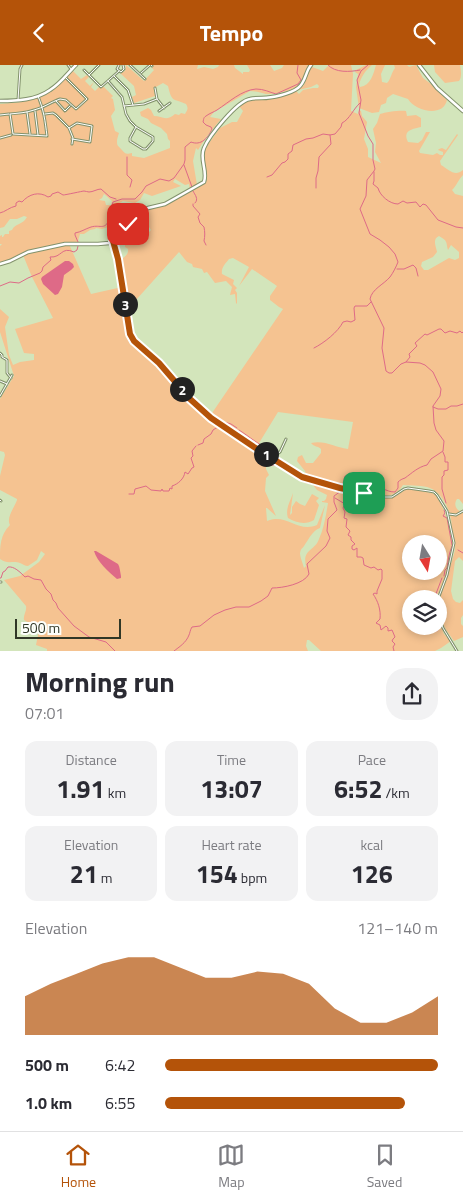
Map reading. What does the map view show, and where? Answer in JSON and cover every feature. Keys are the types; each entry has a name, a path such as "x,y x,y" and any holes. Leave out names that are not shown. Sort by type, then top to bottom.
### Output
{"street":[{"path":"18,101 20,69 22,65"},
{"path":"68,65 72,69"},
{"path":"0,101 18,101 38,96 52,89 76,65"},
{"path":"89,75 99,65"},
{"path":"119,65 117,67 119,71"},
{"path":"84,70 101,87 119,71 124,70 123,65"},
{"path":"130,65 145,79"},
{"path":"140,74 151,65"},
{"path":"0,264 33,250 67,243 106,244 113,241 140,212 148,208 165,205 204,182 206,177 202,153 204,148 219,125 241,103 248,99 266,98 288,93 296,89 303,83 308,68 311,65"},
{"path":"419,65 437,88 463,111"},
{"path":"114,75 128,90 133,105"},
{"path":"0,115 35,110 60,99 63,99 76,109 87,99 65,76"},
{"path":"108,81 121,94 128,119 136,127 153,137 153,141 146,149 130,141 130,137 136,127"},
{"path":"155,88 157,99 164,108"},
{"path":"0,138 12,134 47,136 44,114 38,96"},
{"path":"124,106 144,104 157,99"},
{"path":"55,100 65,111 71,105"},
{"path":"158,111 170,103"},
{"path":"35,110 38,135"},
{"path":"27,111 30,135"},
{"path":"44,114 53,113 69,128 72,144"},
{"path":"10,114 12,134"},
{"path":"69,128 77,123 92,126 90,142 72,139"},
{"path":"113,241 118,259 130,334 159,363 190,399 209,416 302,477 378,497 392,497 408,488 434,492 437,495 448,514 454,545 441,590"},
{"path":"0,353 8,361 6,372 8,376 12,376 0,395"},
{"path":"0,381 7,385"},
{"path":"272,458 280,452 286,439"},
{"path":"448,514 456,515 463,511"},
{"path":"447,635 457,651"}],"shaded area":[{"path":"126,65 144,81 154,70 152,68 154,65 198,65 197,69 204,67 213,69 219,65 234,65 243,74 243,72 249,72 250,70 247,65 270,65 274,71 282,68 284,65 310,65 302,82 291,90 270,94 250,91 214,112 210,117 221,119 198,150 196,148 193,161 197,185 190,190 189,184 185,185 175,179 173,182 181,186 152,196 144,193 140,200 135,203 123,201 114,206 111,205 112,201 104,194 99,200 105,201 106,205 113,207 115,218 117,215 116,222 113,222 111,226 102,229 96,228 80,234 78,241 80,243 64,243 33,250 0,263 0,246 2,244 0,244 0,236 2,235 3,237 5,234 9,234 9,231 27,217 10,219 4,227 0,228 0,104 39,98 53,90 73,71 81,79 87,75 89,77 85,81 90,86 94,82 91,87 95,91 99,87 104,87 113,96 111,98 113,99 115,110 111,116 115,131 119,133 118,146 125,153 132,153 132,156 144,158 170,148 170,141 167,134 161,128 141,116 140,112 148,108 154,116 167,118 175,114 185,114 187,107 186,104 172,98 168,86 163,83 154,88 155,96 134,103 132,97 136,95 134,86 120,73 125,71"},
{"path":"329,65 351,65 353,74 351,111 358,114 359,110 361,111 362,116 367,122 364,139 368,149 368,157 381,163 375,152 376,143 373,129 380,114 383,113 406,111 407,116 416,115 421,118 421,127 409,131 406,135 408,142 418,143 426,132 430,132 419,151 420,153 443,155 443,152 438,150 442,148 446,150 458,135 440,161 441,165 452,172 457,173 463,170 463,175 452,190 455,194 463,196 463,504 457,499 455,504 458,510 463,510 463,561 459,557 455,561 451,591 456,602 460,603 463,600 461,624 463,626 463,637 454,641 447,631 447,590 442,590 445,580 448,580 448,572 455,547 449,511 438,493 427,487 403,485 398,492 387,496 377,496 307,477 297,461 298,457 302,455 306,463 313,463 321,453 319,447 311,443 316,442 348,449 353,422 278,412 256,448 210,416 283,309 270,300 270,296 277,286 252,269 239,286 249,267 233,258 229,259 223,268 222,274 234,280 233,284 237,288 235,290 237,293 237,304 235,294 230,295 232,287 226,281 215,283 207,272 204,273 202,269 193,267 179,252 127,310 119,261 128,253 125,242 135,237 142,225 140,235 142,237 151,230 138,216 148,209 165,206 205,183 207,180 204,150 220,128 232,122 237,122 243,111 239,106 251,100 296,91 299,94 303,90 318,88 317,84 298,90 304,85 309,70 312,67 323,71","holes":["439,236 444,239 448,250 451,245 459,252 459,258 455,260 449,258 428,270 424,270 421,266 422,262 433,257 437,252 435,243 437,237"]},
{"path":"366,65 372,65 362,77 360,87 369,82 376,65 385,65 381,74 382,82 387,83 395,68 394,65 407,65 409,67 416,65 423,78 447,100 440,109 429,111 416,107 408,99 393,94 387,98 386,103 381,105 379,112 372,113 359,108 356,87 358,74 355,72"},
{"path":"434,65 460,65 461,75 459,81 445,83 435,72"},
{"path":"69,244 91,294 122,287 130,335 133,341 208,417 266,456 266,469 269,475 266,478 265,491 276,516 266,508 267,521 280,519 300,526 311,527 317,525 325,505 320,528 313,533 301,550 300,555 304,568 306,566 307,553 317,543 321,535 328,503 322,502 326,499 327,495 317,490 313,485 305,483 302,477 374,498 394,497 406,489 432,493 437,496 448,521 453,543 448,568 448,535 402,535 402,580 444,580 440,590 402,590 402,635 445,635 451,641 435,651 321,651 309,640 307,640 306,646 308,651 47,651 47,649 36,645 39,630 24,620 26,606 4,580 20,576 39,562 45,554 41,551 37,560 28,566 0,559 1,541 10,525 10,516 17,499 0,490 0,476 5,455 4,452 0,451 0,399 14,376 0,332 0,309 9,317 5,327 9,355 13,365 34,360 34,354 24,353 15,329 53,318 23,255"},
{"path":"65,261 69,261 74,267 64,275 62,287 58,294 55,295 43,284 41,279"},
{"path":"293,493 290,515 296,501 305,506 312,494 319,498 316,501 319,505 314,520 308,523 301,523 288,518 287,509"},
{"path":"94,551 118,564 121,578 117,579 107,570"}],"waterway":[{"path":"78,242 75,233 94,226 105,226 107,224 111,216 110,211 113,202 122,199 135,199 146,186 160,179 169,181 174,178 184,164 185,147 191,142 201,142 212,129 203,122 205,117 236,97 251,90 259,89 276,94 298,84 301,80 297,73 298,65"},
{"path":"328,65 339,71 360,70"},
{"path":"174,651 186,640 192,627 200,626 214,615 225,610 236,607 249,607 268,596 272,588 293,585 303,580 309,574 307,564 326,546 330,538 327,531 328,519 337,510 334,496 341,491 345,476 395,492 399,481 427,465 431,459 443,451 444,441 436,430 433,406 440,396 441,389 433,372 420,363 406,362 401,364 392,373 386,371 382,348 384,328 370,299 375,290 390,277 398,262 395,254 389,247 370,234 360,209 366,196 367,180 375,169 373,144 359,113 361,100 357,80 361,71 368,65"},
{"path":"267,177 272,175 288,159 288,154 292,151 293,145 323,134 335,134 360,103"},
{"path":"316,188 319,157 331,144 330,135"},
{"path":"127,157 127,175 132,180 130,187"},
{"path":"184,165 192,187"},
{"path":"374,172 373,184 378,188 383,197 389,201 395,204 403,201 407,203 416,202 420,207 423,204 426,205 438,220 463,228"},
{"path":"0,213 16,206 16,203 19,201 22,202 31,195 38,194 48,197 58,192 63,195 101,189 110,197 116,199"},
{"path":"193,191 197,199 195,203"},
{"path":"193,204 200,214 198,217 204,227 204,241 206,245"},
{"path":"0,286 10,282 19,283 40,273 43,267 51,260 50,257 57,256 66,250 74,252 78,246"},
{"path":"397,269 404,269 413,265 418,276"},
{"path":"314,348 338,330 343,322 355,320 355,306 367,306 371,302"},
{"path":"406,362 410,357 409,354 417,346 415,343 425,334 427,335 439,329 445,333 450,331 463,332"},
{"path":"433,407 446,409 463,404"},
{"path":"222,424 224,422 237,428"},
{"path":"198,445 203,443 204,439 221,425"},
{"path":"239,430 270,449 272,453 270,455"},
{"path":"129,494 134,494 135,489 146,486 151,490 161,491 162,489 163,491 169,491 170,488 172,489 172,486 182,479 185,472 188,474 194,467 191,458 193,456 192,451 196,446"},
{"path":"443,452 445,462 448,462 448,470 444,471 442,477 442,489 446,503"},
{"path":"269,458 270,465 280,466"},
{"path":"281,467 289,473"},
{"path":"292,474 300,477"},
{"path":"302,478 311,481 312,484 316,482 341,489"},
{"path":"335,498 345,504 343,508 345,512 344,518 347,519 346,527 350,531 348,535 355,544 352,546 352,549 357,548 357,557 363,558 364,565 382,570 382,579 377,594 373,594 380,612 380,619 376,623 380,625 381,630 386,626 388,631 392,630 395,637 392,641 395,644 393,647 394,651"},
{"path":"444,510 443,516 447,518 452,545"},
{"path":"448,561 452,546"},
{"path":"458,550 463,553"},
{"path":"0,578 8,567 12,567 25,577 28,576 41,580 58,608 74,626 89,637 106,642 115,651"},
{"path":"437,590 441,580"}],"route":[{"path":"128,224 113,241 118,259 130,334 133,339 159,363 190,399 209,416 254,447 302,477 364,493"}]}
